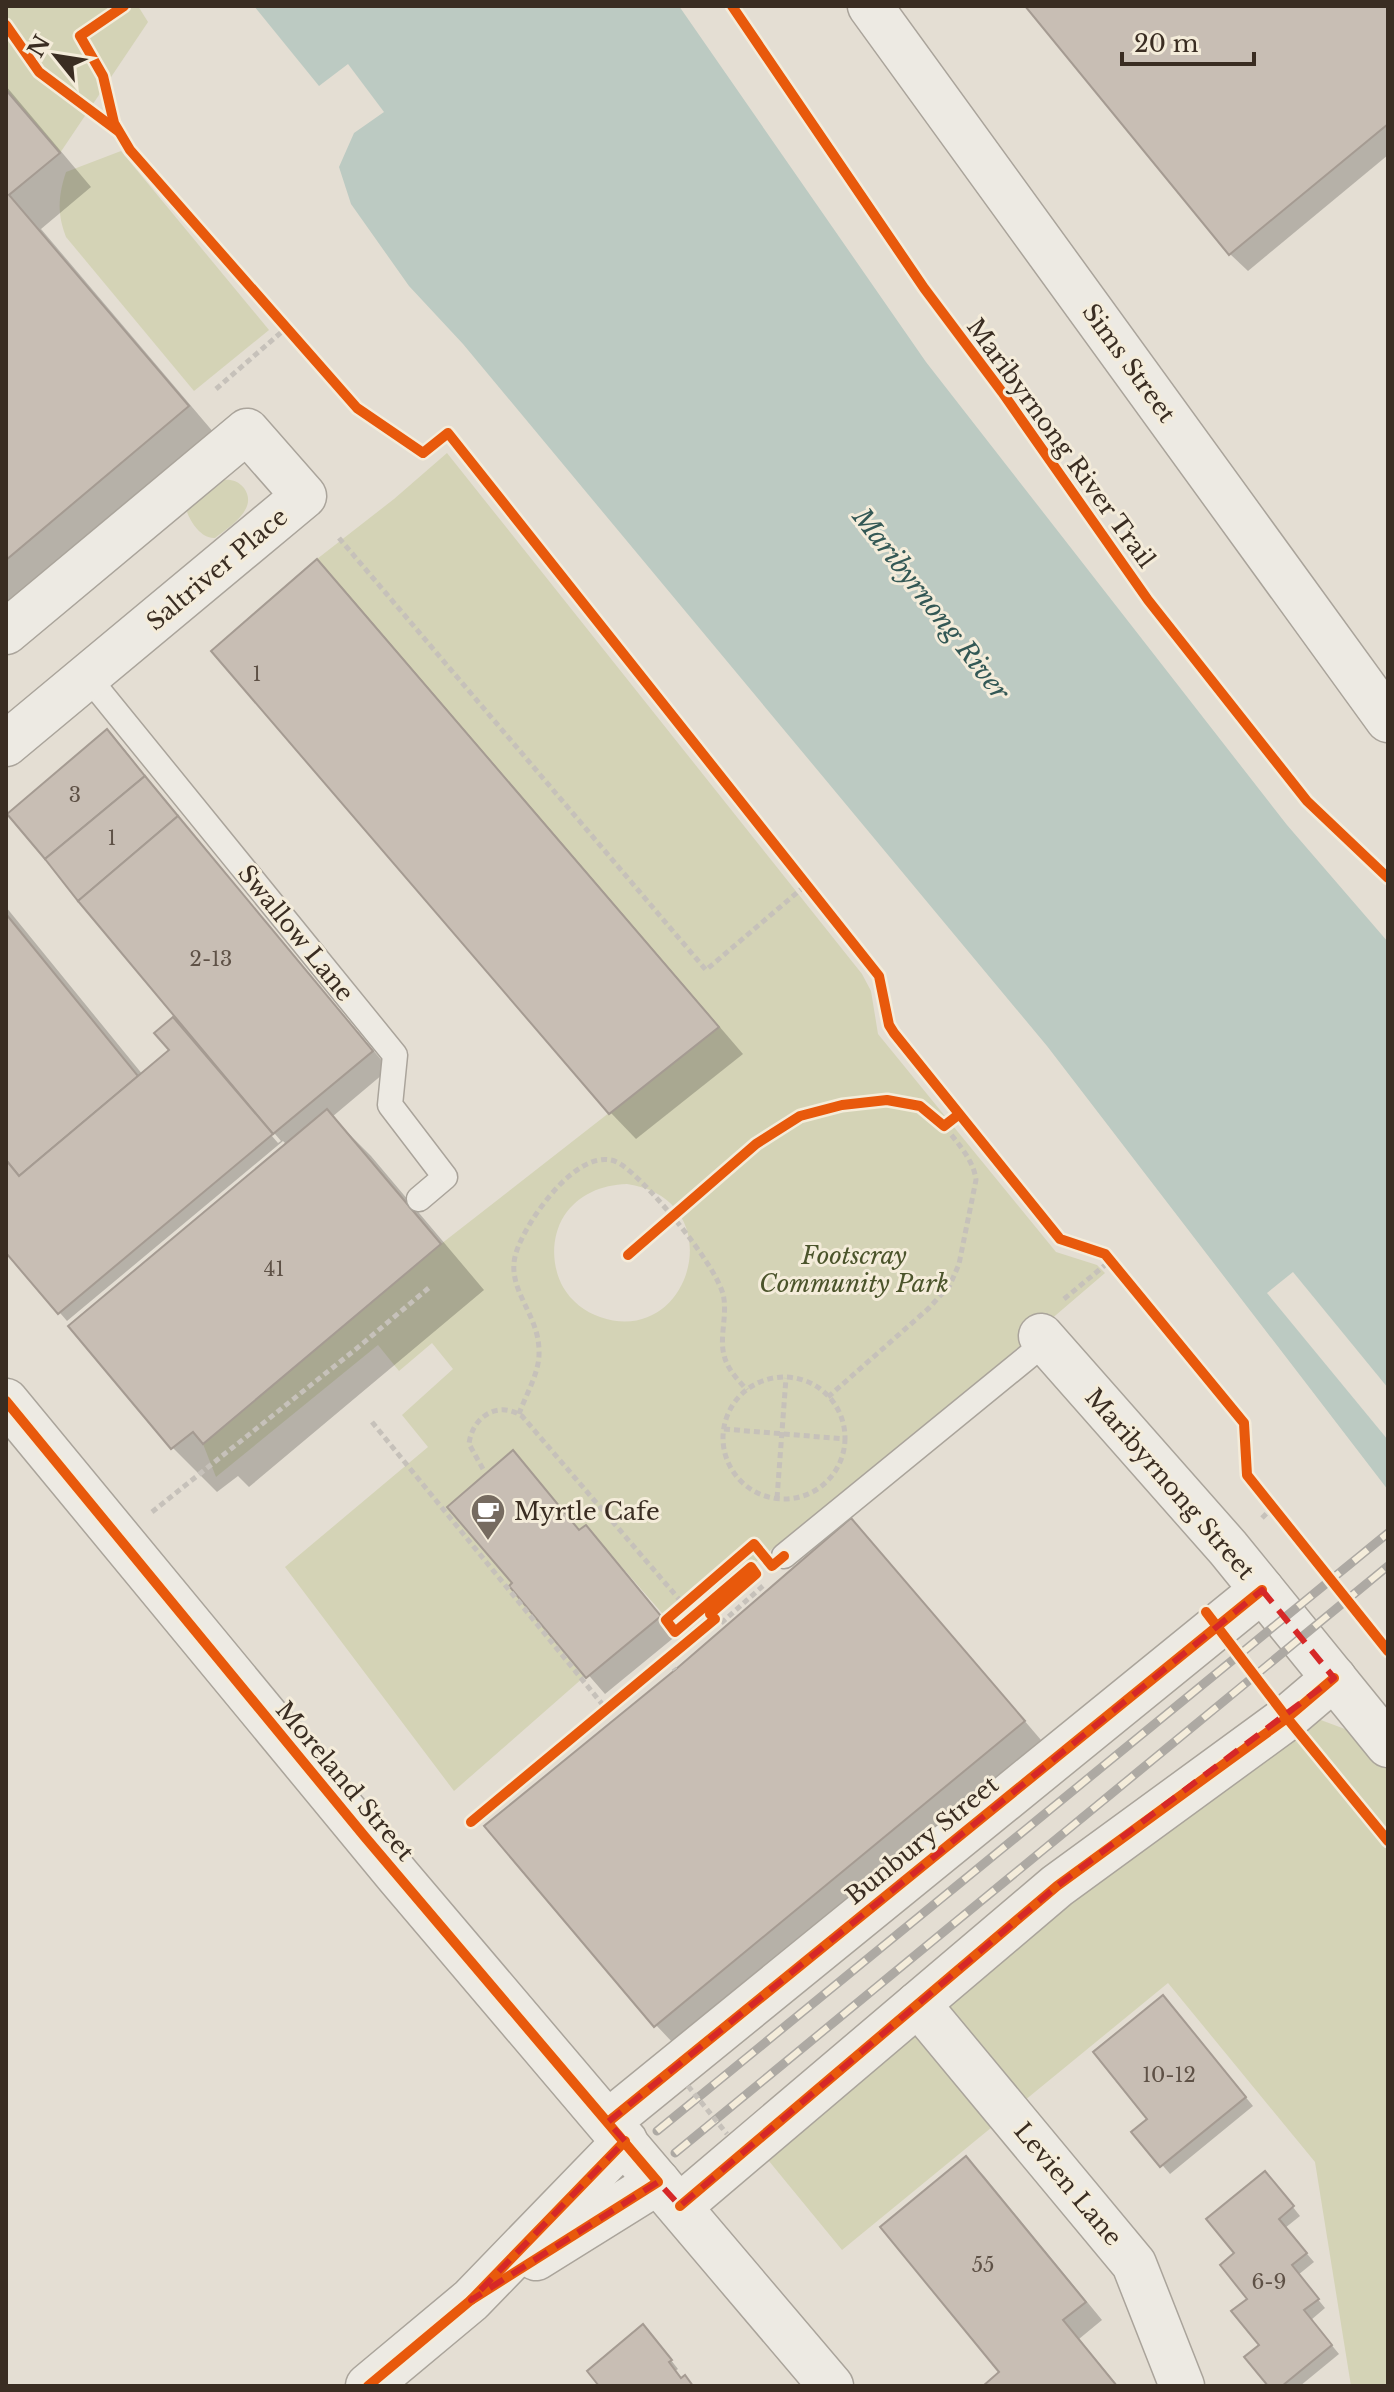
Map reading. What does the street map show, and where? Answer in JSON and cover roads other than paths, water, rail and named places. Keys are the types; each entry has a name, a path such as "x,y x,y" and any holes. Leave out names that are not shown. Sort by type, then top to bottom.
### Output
{"street":[{"name":"Sims Street","path":"870,6 1388,720"},
{"name":"Saltriver Place","path":"6,632 247,431 304,496 6,744"},
{"name":"Maribyrnong Street","path":"1043,1339 1262,1590 1388,1745"},
{"name":"Moreland Street","path":"6,1401 365,1837 831,2386"},
{"name":"Bunbury Street","path":"368,2386 471,2300 616,2132 1262,1590"},
{"name":"Bunbury Street","path":"471,2300 669,2194 918,2004 1057,1886 1287,1718 1334,1678"},
{"name":"Levien Lane","path":"918,2004 1134,2264 1182,2386"}],"lane":[{"name":"Swallow Lane","path":"87,676 395,1055 390,1105 445,1177 419,1199"},
{"path":"784,1556 1043,1339"}],"water":[{"name":"Maribyrnong River","path":"254,6 679,6 926,362 1287,825 1388,942 1388,1490 1047,1046 463,344 409,286 351,204 339,167 354,133 384,112 348,64 319,86"}],"railway":[{"path":"657,2131 1388,1533"},
{"path":"675,2153 1388,1566"}],"place":[{"name":"Myrtle Cafe","path":"488,1542"}],"park label":[{"name":"Footscray Community Park","path":"854,1269"}]}
